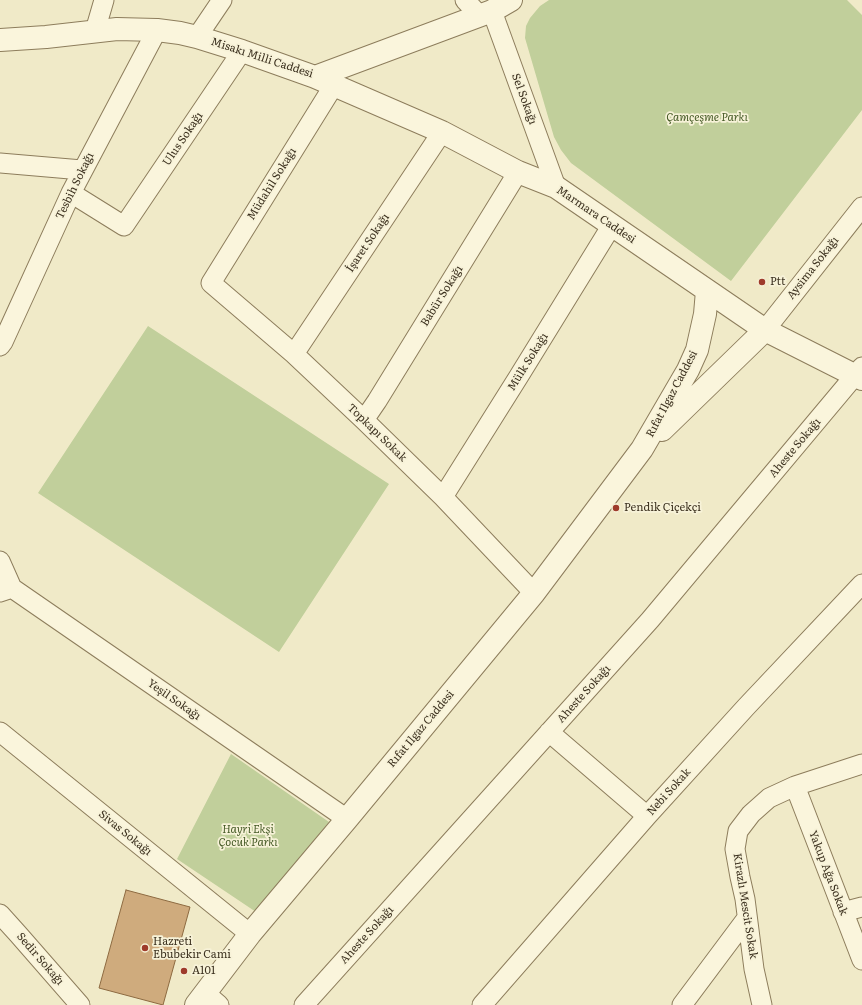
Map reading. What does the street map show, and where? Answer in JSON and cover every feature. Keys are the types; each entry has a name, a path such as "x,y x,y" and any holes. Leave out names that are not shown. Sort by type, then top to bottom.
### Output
{"street":[{"path":"95,31 104,0"},
{"path":"197,37 222,0"},
{"name":"Misakı Milli Caddesi","path":"0,40 117,29 157,30 197,37 242,51 324,81 479,9 511,0"},
{"name":"Sel Sokağı","path":"479,9 556,187"},
{"name":"Tesbih Sokağı","path":"0,346 82,170 157,30"},
{"name":"Ulus Sokağı","path":"71,193 124,226 242,51"},
{"name":"Marmara Caddesi","path":"324,81 442,132 518,172 556,187 765,330 860,374"},
{"name":"Müdahil Sokağı","path":"211,283 324,81"},
{"name":"İşaret Sokağı","path":"294,354 442,132"},
{"path":"0,163 82,170"},
{"name":"Babür Sokağı","path":"364,420 377,402 518,172"},
{"name":"Aysima Sokağı","path":"765,330 862,207"},
{"name":"Mülk Sokağı","path":"443,497 612,225"},
{"name":"Topkapı Sokak","path":"211,283 294,354 364,420 443,497 534,593"},
{"name":"Rıfat Ilgaz Caddesi","path":"206,1001 250,934 347,820 534,593 642,449 688,370 697,350 706,314 707,291"},
{"name":"Rıfat Ilgaz Caddesi","path":"642,449 765,330"},
{"name":"Aheste Sokağı","path":"304,1005 650,620 860,374"},
{"path":"0,561 6,590"},
{"name":"Nebi Sokak","path":"482,1005 647,816 746,707 862,584"},
{"name":"Yeşil Sokağı","path":"6,590 347,820"},
{"name":"Sivas Sokağı","path":"0,732 80,795 250,934"},
{"path":"549,732 647,816"},
{"name":"Kirazlı Mescit Sokak","path":"762,1005 754,969 735,849 738,831 751,814 769,798 795,786 862,764"},
{"name":"Yakup Ağa Sokak","path":"795,786 862,960"},
{"path":"843,912 862,907"},
{"name":"Sedir Sokağı","path":"0,914 80,1005"},
{"path":"682,1005 747,918"}],"green space":[{"name":"Çamçeşme Parkı","path":"549,0 847,0 862,15 862,110 731,281 571,163 561,150 554,137 525,38 526,26 530,18 540,6"},
{"path":"148,326 389,484 279,652 38,493"},
{"name":"Hayri Ekşi Çocuk Parkı","path":"231,754 329,822 256,912 177,859"}],"building":[{"name":"Hazreti Ebubekir Cami","path":"126,890 190,907 163,1005 99,988"}],"place":[{"name":"Ptt","path":"762,282"},
{"name":"Pendik Çiçekçi","path":"616,508"},
{"name":"Hazreti Ebubekir Cami","path":"145,948"},
{"name":"A101","path":"184,971"}]}
